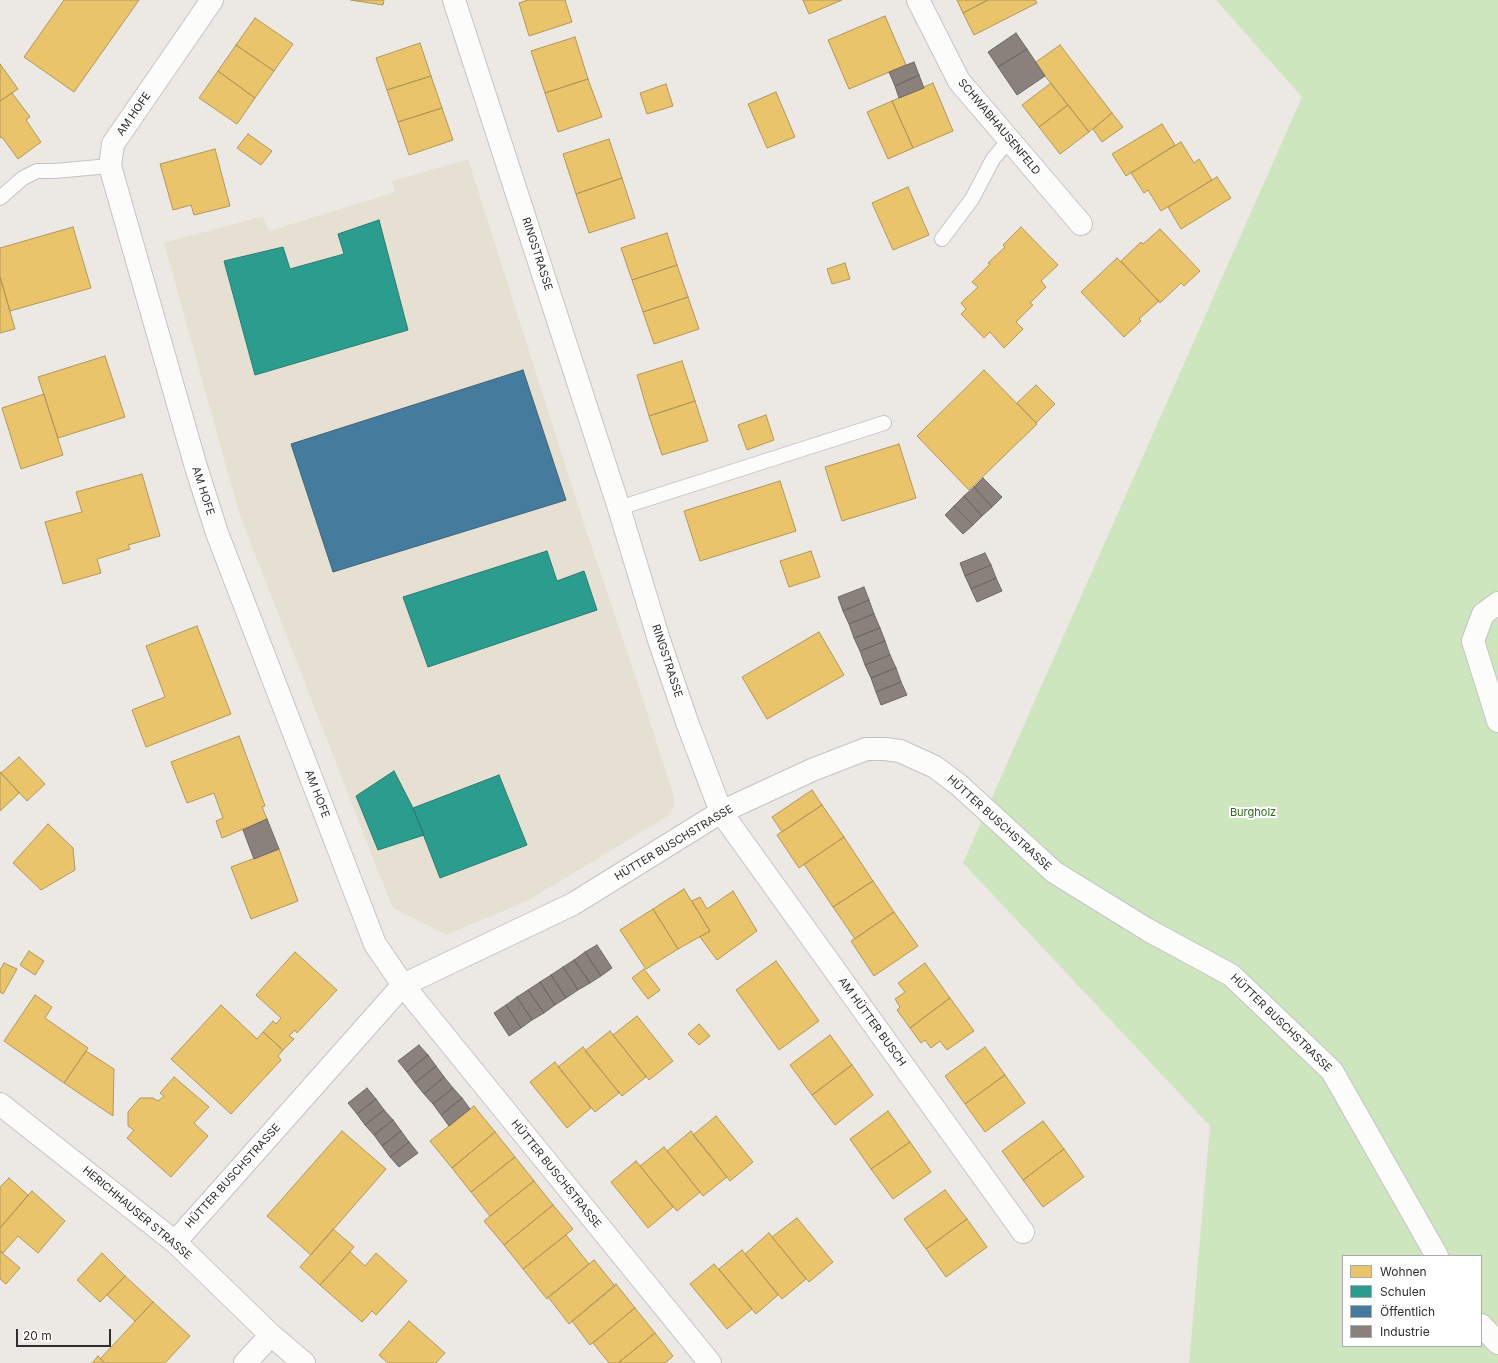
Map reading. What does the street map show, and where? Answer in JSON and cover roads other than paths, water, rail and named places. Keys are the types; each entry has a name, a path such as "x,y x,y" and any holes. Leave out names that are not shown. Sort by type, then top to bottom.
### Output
{"street":[{"name":"AM HOFE","path":"212,0 113,144 110,166 196,467 217,533 376,944 403,985"},
{"name":"RINGSTRASSE","path":"454,0 619,508 659,640 687,722 721,812"},
{"name":"SCHWABHAUSENFELD","path":"918,0 959,81 1081,224"},
{"path":"1498,603 1483,614 1473,641 1498,721"},
{"name":"HÜTTER BUSCHSTRASSE","path":"175,1242 403,985 573,904 721,812 812,770 866,749 885,749 900,751 935,767 960,785 1054,872 1148,930 1231,975 1332,1071 1436,1255"},
{"name":"AM HÜTTER BUSCH","path":"721,812 1023,1232"},
{"name":"HÜTTER BUSCHSTRASSE","path":"403,985 710,1363"},
{"name":"HERICHHAUSER STRASSE","path":"0,1104 175,1242 271,1335 304,1363"},
{"path":"1482,1326 1498,1344"},
{"path":"245,1363 271,1335"}],"lane":[{"path":"942,238 972,200 993,159 1009,140"},
{"path":"0,198 23,178 37,171 110,166"},
{"path":"619,508 884,423"}],"park label":[{"name":"Burgholz","path":"1253,813"}]}
